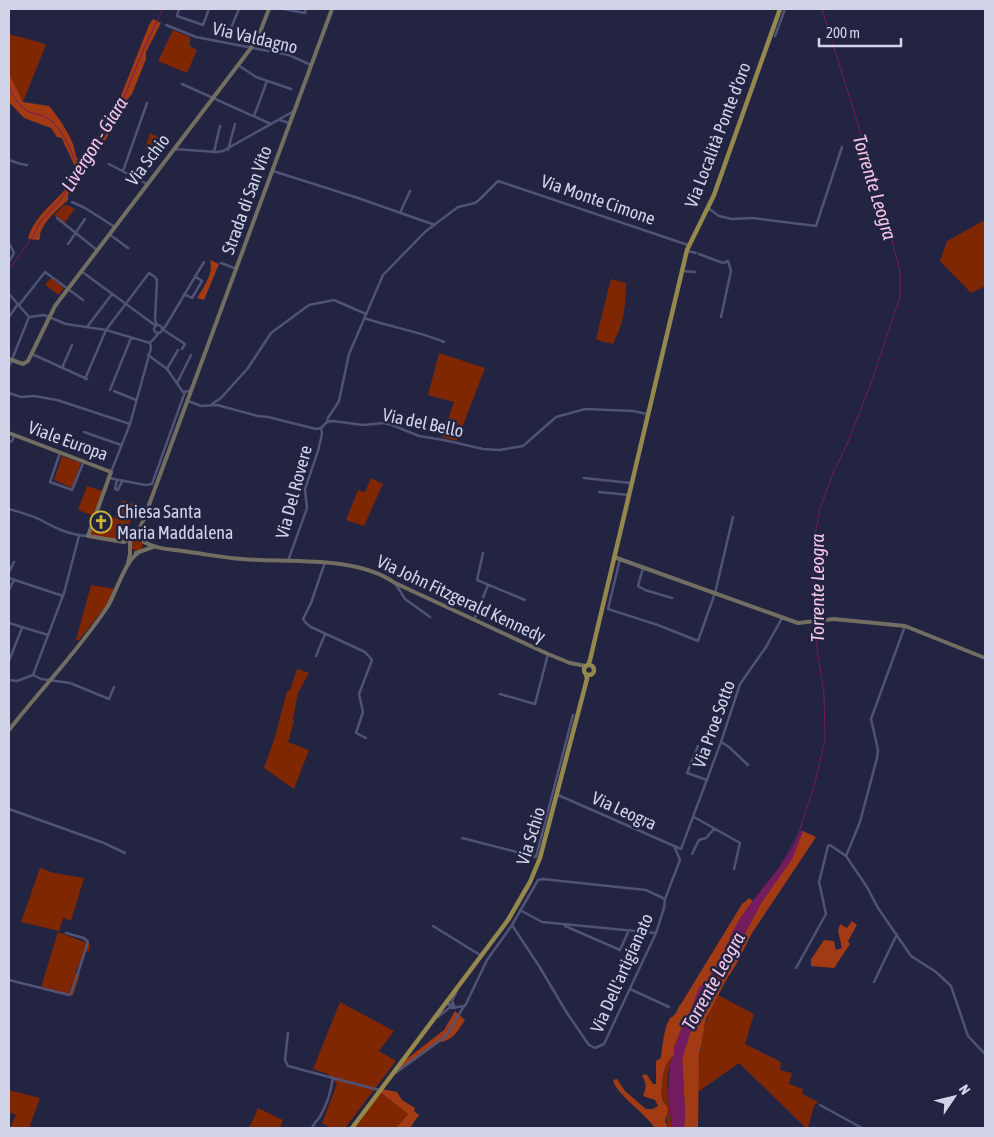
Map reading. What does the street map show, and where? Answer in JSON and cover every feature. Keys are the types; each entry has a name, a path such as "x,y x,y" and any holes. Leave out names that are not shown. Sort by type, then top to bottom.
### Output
{"main road":[{"name":"Via Schio","path":"32,354 49,316 68,288 251,48 269,9"},
{"name":"Strada di San Vito","path":"143,522 332,9"},
{"name":"Via Località Ponte d'oro","path":"631,483 687,248 714,195 780,9"},
{"path":"10,359 26,363 32,354"},
{"name":"Viale Europa","path":"9,433 111,472"},
{"path":"111,472 88,536 126,542 133,538 139,538 144,541"},
{"name":"Via Schio","path":"352,1128 482,956 508,920 530,882 558,795 631,483"},
{"path":"9,730 88,634 117,590 128,563 133,538 143,522"},
{"path":"128,563 144,549 143,522"},
{"path":"119,541 133,552 138,553"},
{"name":"Via John Fitzgerald Kennedy","path":"144,541 155,546 241,559 325,562 386,576 474,620 548,654 587,669"},
{"name":"Via John Fitzgerald Kennedy","path":"144,549 155,546"},
{"path":"614,557 798,623 834,619 905,626 985,658"}],"street":[{"path":"179,9 177,16 203,25 209,9"},
{"path":"230,30 239,9"},
{"path":"284,9 294,9 305,13 306,9"},
{"path":"775,36 785,9"},
{"name":"Via Valdagno","path":"166,25 196,37 289,55 311,65"},
{"path":"238,65 267,81 291,89"},
{"path":"254,116 267,81"},
{"path":"182,84 271,124"},
{"path":"123,171 146,102"},
{"path":"174,149 214,152 228,150 294,111"},
{"path":"284,117 290,122"},
{"path":"278,120 290,122"},
{"path":"228,150 236,124"},
{"path":"214,152 220,126"},
{"path":"708,208 719,216 816,226 842,147"},
{"path":"9,160 27,164"},
{"path":"108,164 147,184"},
{"path":"272,170 435,224"},
{"name":"Via Monte Cimone","path":"435,224 458,207 475,203 498,180 687,248 697,254 722,263 728,261 732,271 721,317"},
{"path":"400,213 410,191"},
{"path":"72,202 86,208 115,227"},
{"path":"57,218 98,250"},
{"path":"68,244 86,219"},
{"path":"212,404 310,428 321,428 327,422 339,401 349,354 383,275 435,224"},
{"path":"109,234 128,248"},
{"path":"9,243 14,253 9,262"},
{"path":"111,472 130,424 151,348 150,342 167,322 204,262"},
{"path":"221,262 236,269"},
{"path":"81,271 156,327 162,328 185,344 182,349"},
{"path":"682,271 695,272"},
{"path":"9,318 43,272 83,300"},
{"path":"32,354 86,379 106,330 148,273 156,278 155,320 156,331 159,332"},
{"path":"184,294 192,298 202,281 195,276"},
{"path":"86,327 112,294"},
{"path":"10,295 29,317"},
{"path":"9,300 10,295"},
{"path":"188,401 201,406 208,406 221,398 248,368 272,333 309,305 334,300 366,314"},
{"path":"29,317 49,316 66,324 106,330 150,342"},
{"path":"9,367 10,359 29,317"},
{"path":"364,318 429,335 444,342"},
{"path":"152,339 156,327"},
{"path":"110,390 131,337"},
{"path":"62,368 72,344"},
{"path":"167,369 178,350"},
{"path":"177,383 192,355"},
{"path":"148,356 167,369 185,392"},
{"path":"185,392 191,390"},
{"path":"114,391 136,400"},
{"path":"109,478 146,485 152,484 185,392"},
{"path":"9,393 57,400 130,424"},
{"name":"Via del Bello","path":"327,422 363,425 383,423 419,436 483,449 499,450 523,446 556,417 585,410 633,411 648,414"},
{"name":"Via Del Rovere","path":"288,561 307,508 304,488 318,451 322,434 321,428"},
{"path":"84,432 121,445"},
{"name":"Viale Europa","path":"9,442 12,441 14,436"},
{"path":"60,453 50,482 72,490 84,461"},
{"path":"584,478 631,483"},
{"path":"114,489 117,480"},
{"path":"106,486 119,489 122,481"},
{"path":"599,492 628,495"},
{"path":"9,509 38,519 59,530 79,536 88,536"},
{"path":"620,560 608,609 658,625 698,641 715,593 733,517"},
{"path":"33,675 63,596 79,536"},
{"path":"483,554 477,579 525,600"},
{"path":"9,572 14,562"},
{"path":"325,562 311,603 303,619 306,624 365,652 372,660 359,694 363,712 356,733 366,738"},
{"path":"643,567 638,586 672,598"},
{"path":"9,578 63,596"},
{"path":"9,590 14,580"},
{"path":"395,582 395,586 405,599 430,618"},
{"path":"474,620 488,585"},
{"name":"Via Proe Sotto","path":"681,849 721,742 740,684 766,647 782,618"},
{"path":"9,624 48,635"},
{"path":"846,856 860,822 877,758 878,750 870,719 905,626"},
{"path":"9,660 22,628"},
{"path":"316,656 325,634"},
{"name":"Via John Fitzgerald Kennedy","path":"500,694 535,704 548,654"},
{"path":"9,680 17,681 33,675 49,681 70,683 109,699 114,687"},
{"name":"Via Schio","path":"538,858 573,715"},
{"path":"721,742 748,765"},
{"path":"698,746 687,773 707,780"},
{"name":"Via Leogra","path":"558,795 681,849"},
{"path":"9,809 104,843 125,853"},
{"path":"694,817 740,843 734,870"},
{"path":"692,854 699,840 706,838 714,829"},
{"path":"462,838 538,858"},
{"path":"796,968 826,914 819,882 826,852 830,845 846,856 861,876 878,908 911,956 941,976 951,986 968,1036 985,1054"},
{"name":"Via Dell'artigianato","path":"512,925 589,1045 595,1048 604,1044 656,933 664,908 665,898 680,860 674,846"},
{"name":"Via Schio","path":"391,1076 446,1036 465,1006 487,960 512,925 535,883 542,879 646,890 665,898"},
{"path":"520,910 542,922 656,933"},
{"path":"562,924 620,950 629,930"},
{"path":"433,926 482,956"},
{"path":"9,980 68,995 71,994 88,942 84,938 66,934"},
{"path":"874,982 897,934"},
{"name":"Via Schio","path":"454,1007 452,1001 461,984"},
{"path":"630,989 669,1007"},
{"path":"446,1002 454,1007"},
{"name":"Via Schio","path":"428,1026 443,1011 465,1006"},
{"path":"288,1034 285,1060 288,1066 380,1090"},
{"path":"312,1128 319,1118 331,1090 333,1078"},
{"path":"820,1105 862,1128"}],"shaded area":[{"path":"153,19 161,23 146,52 146,59 132,94 106,139 81,176 73,183 68,200 46,223 40,234 40,239 28,239 38,219 63,192 76,172 74,163 62,138 57,137 51,128 24,118 9,102 9,73 23,102 49,106 68,134 78,160 81,160 88,153 120,98"},
{"path":"173,30 190,37 190,46 197,50 187,73 158,61"},
{"path":"9,34 46,45 23,102 9,73"},
{"path":"150,133 158,137 151,152 145,149"},
{"path":"67,205 75,209 64,223 54,215 63,206"},
{"path":"985,220 985,286 971,293 940,261 947,241"},
{"path":"210,260 219,264 204,300 197,298 211,270"},
{"path":"51,278 64,288 59,295 45,285"},
{"path":"611,279 626,283 624,314 613,344 596,339"},
{"path":"439,353 485,368 457,441 442,437 454,402 428,395"},
{"path":"62,456 81,463 72,488 54,480"},
{"path":"371,478 383,484 364,526 346,520 358,490 365,492"},
{"path":"87,486 103,491 94,516 78,510"},
{"path":"122,500 137,505 123,540 91,536 92,528 97,530 103,514 117,519 115,517"},
{"path":"137,539 143,545 137,551 131,545"},
{"path":"91,585 116,589 106,606 79,640 76,640"},
{"path":"297,669 309,673 298,693 294,721 288,742 309,750 294,789 264,768 275,737 287,691 290,690"},
{"path":"803,831 816,837 752,933 706,1019 699,1056 698,1128 684,1128 682,1059 697,1010 702,999 709,993 715,977 735,944 742,939 761,903 792,859"},
{"path":"40,868 54,873 84,878 71,921 63,918 59,931 21,922"},
{"path":"749,898 753,901 741,917 730,937 730,942 705,985 699,990 674,1048 674,1055 665,1067 661,1093 668,1111 665,1121 668,1128 655,1128 619,1091 613,1080 617,1079 625,1091 646,1109 653,1109 658,1106 655,1100 643,1096 646,1086 642,1076 644,1074 647,1075 653,1084 656,1084 656,1061 661,1058 669,1020 676,1013 742,904"},
{"path":"852,921 857,925 848,941 850,944 834,968 811,966 811,958 824,940 834,941 836,950 842,948 838,931 840,924 847,928"},
{"path":"58,932 90,944 89,952 85,951 75,973 80,975 73,996 41,987"},
{"path":"718,995 754,1014 745,1044 781,1062 780,1070 792,1073 789,1084 803,1089 802,1094 818,1102 814,1106 808,1128 739,1063 698,1092 700,1054 704,1030 707,1018"},
{"path":"340,1002 394,1031 379,1051 396,1061 345,1128 330,1128 322,1123 337,1084 328,1074 313,1069"},
{"path":"455,1011 465,1020 455,1034 449,1039 440,1042 390,1078 403,1062 444,1030"},
{"path":"674,1055 668,1082 668,1101 672,1128 668,1128 667,1107 661,1093 665,1067"},
{"path":"382,1089 397,1092 402,1100 415,1108 414,1111 419,1115 410,1128 396,1128 408,1114 380,1092"},
{"path":"9,1090 40,1098 29,1128 10,1128 16,1115 9,1112"},
{"path":"380,1092 408,1114 396,1128 352,1128"},
{"path":"258,1108 283,1120 280,1128 249,1128"}],"water":[{"path":"801,830 803,831 792,859 761,903 742,939 735,944 715,977 709,993 702,999 697,1010 682,1059 684,1128 672,1128 668,1094 670,1064 674,1055 674,1048 700,986 705,985 730,942 731,935 742,916 779,868"}],"waterway":[{"name":"Livergon - Giara","path":"9,270 33,236 40,222 61,199 93,151 123,100 144,48 163,9"},
{"name":"Torrente Leogra","path":"780,867 798,835 814,787 825,740 824,694 817,649 813,576 814,540 820,509 873,378 900,297 900,271 879,192 822,9"},
{"path":"9,88 24,109 45,117 58,128 67,142 79,171"}],"place":[{"name":"Chiesa Santa Maria Maddalena","path":"101,522"}]}
